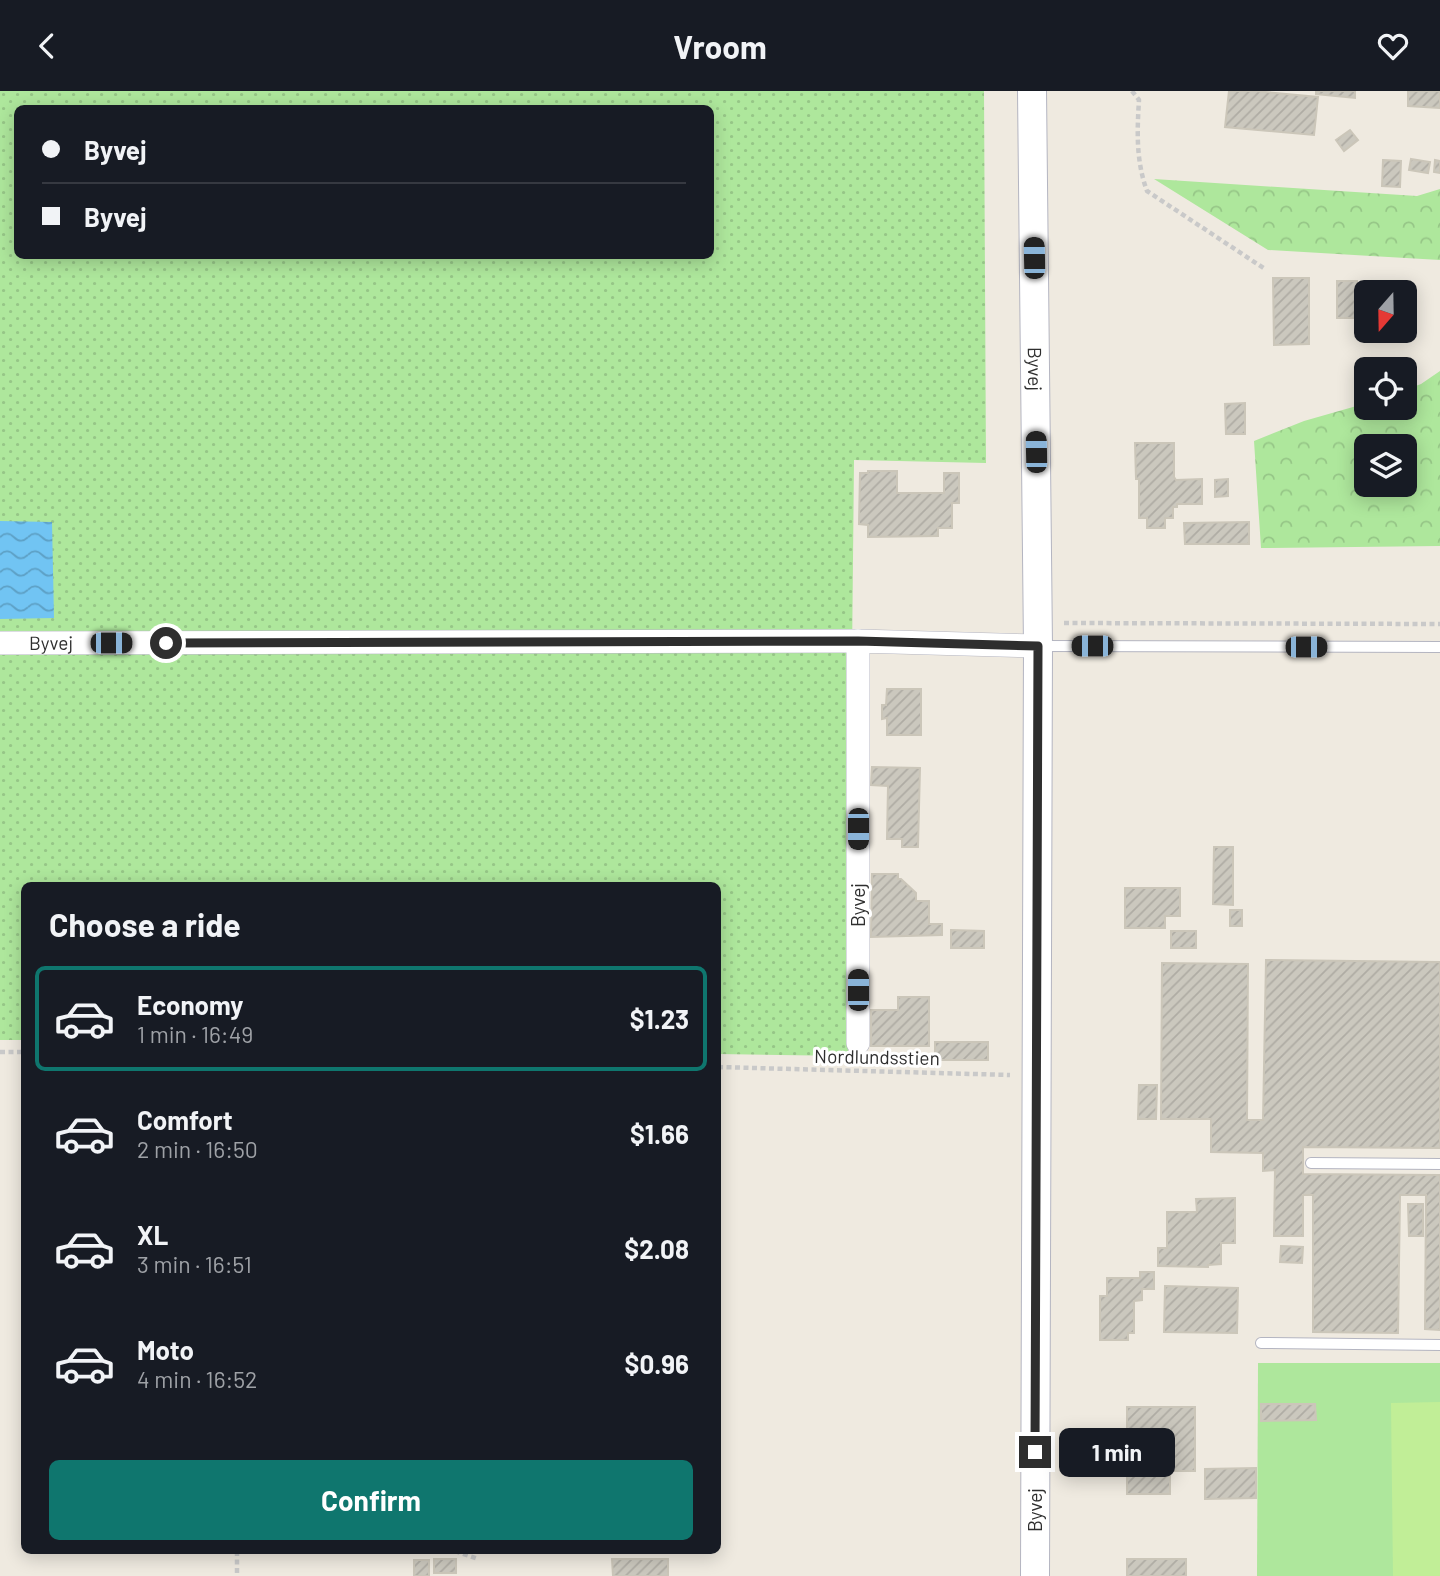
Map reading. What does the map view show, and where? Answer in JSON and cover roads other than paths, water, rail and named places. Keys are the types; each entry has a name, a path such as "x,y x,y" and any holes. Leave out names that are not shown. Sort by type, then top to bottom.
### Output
{"street":[{"name":"Byvej","path":"1032,91 1038,635 1035,1576"},
{"name":"Byvej","path":"0,643 858,641 1038,635"},
{"name":"Byvej","path":"858,641 858,1043"}],"lane":[{"path":"1038,635 1440,647"},
{"path":"1311,1163 1440,1164"},
{"path":"1261,1343 1440,1345"}],"water":[{"path":"0,521 52,522 54,618 0,619"}]}
